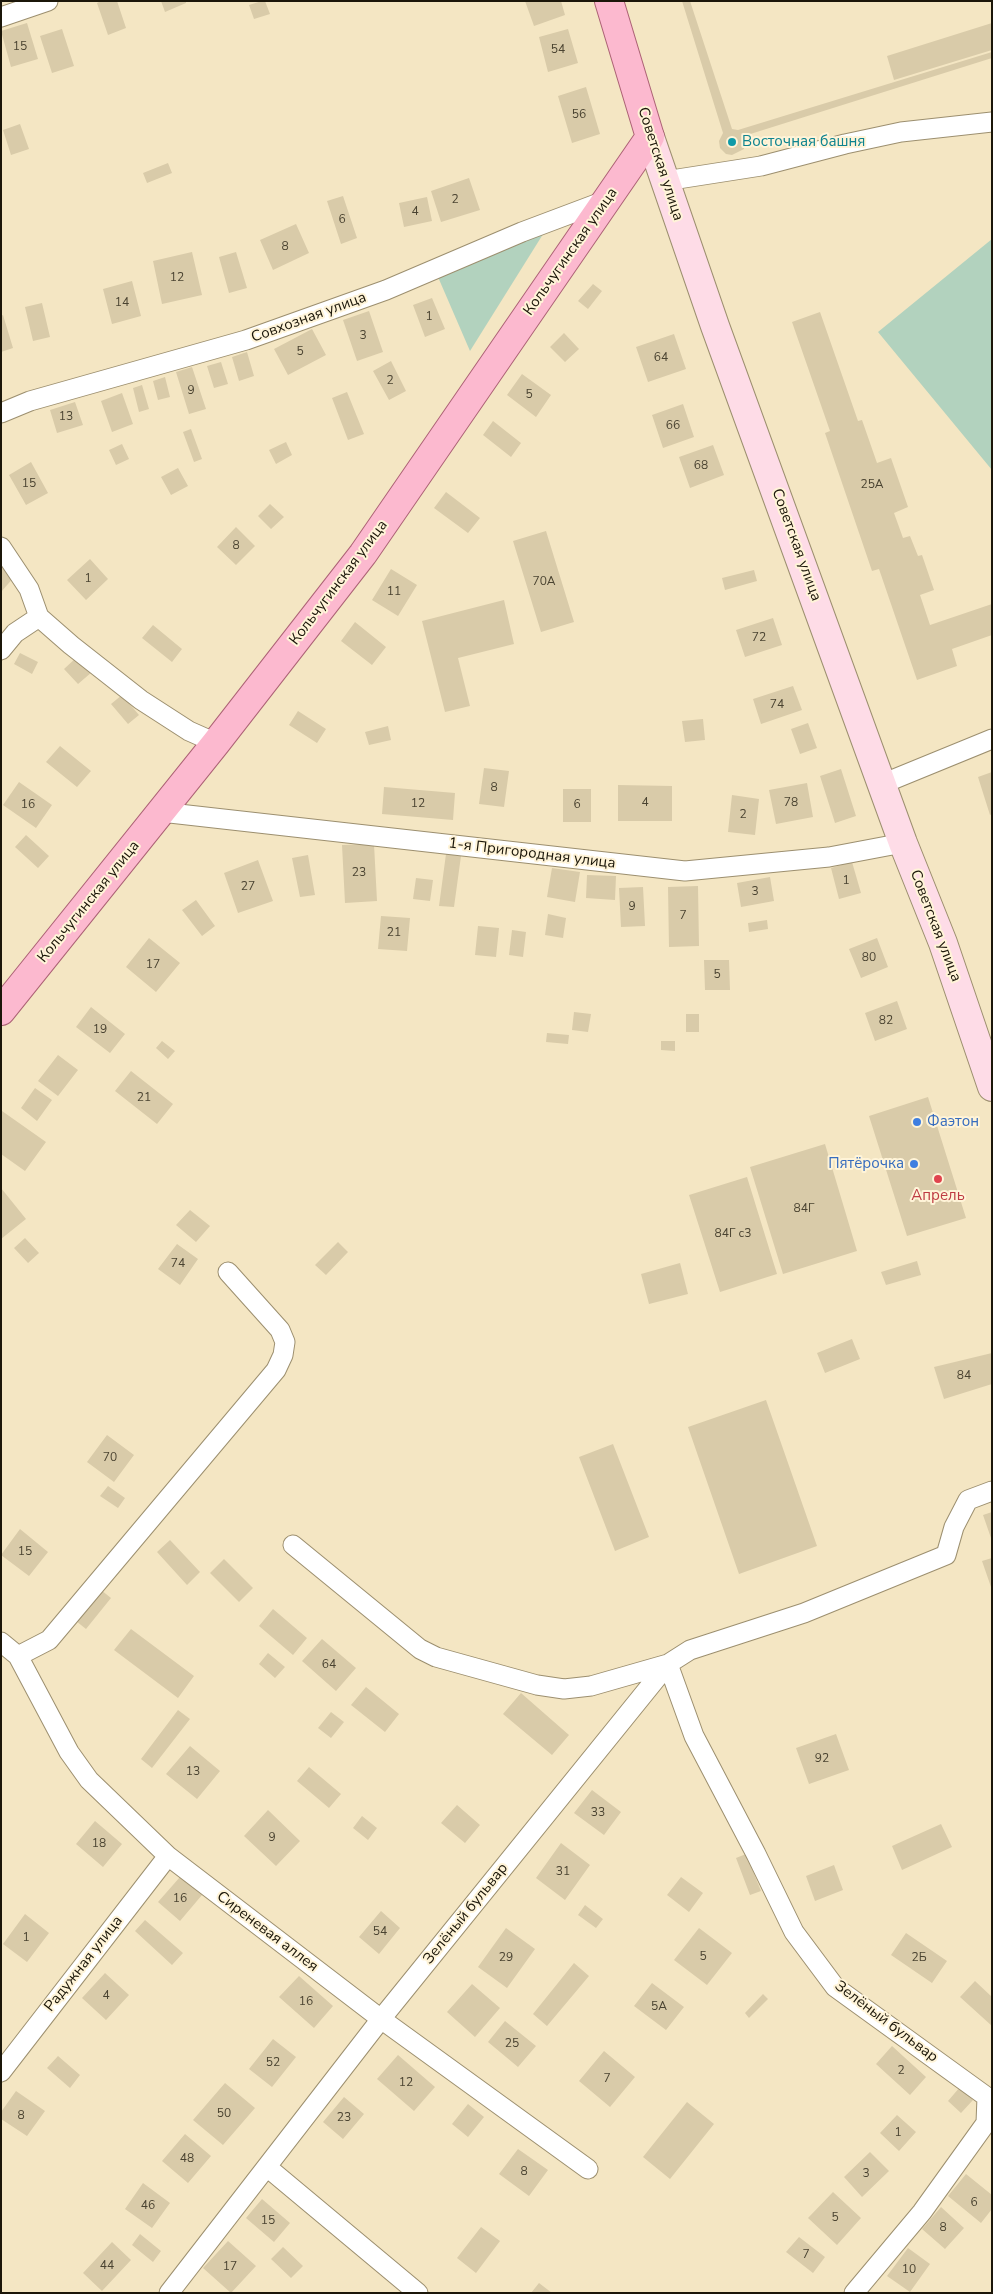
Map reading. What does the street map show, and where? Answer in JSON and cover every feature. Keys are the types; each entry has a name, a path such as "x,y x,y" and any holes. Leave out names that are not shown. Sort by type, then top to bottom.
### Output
{"main road":[{"name":"Советская улица","path":"610,1 650,137"},
{"name":"Кольчугинская улица","path":"1,1011 216,743 363,554 650,137"}],"street":[{"path":"1,16 48,1"},
{"path":"665,181 761,166 845,144 901,132 992,122"},
{"name":"Советская улица","path":"650,137 903,843 943,943 992,1087"},
{"name":"Совхозная улица","path":"1,413 30,401 246,340 386,290 522,232 608,200"},
{"path":"1,546 29,589 39,616 71,645 141,700 189,732 216,743"},
{"path":"1,650 15,633 39,616"},
{"path":"882,784 992,739"},
{"name":"1-я Пригородная улица","path":"161,812 685,871 829,857 903,843"},
{"path":"18,1656 49,1640 276,1370 283,1355 285,1342 280,1330 228,1272"},
{"path":"293,1545 420,1649 436,1657 537,1686 564,1689 592,1686 668,1664 690,1650 804,1613 946,1555 954,1527 968,1500 992,1491"},
{"name":"Сиреневая аллея","path":"1,1642 18,1656 69,1752 89,1780 168,1856 381,2019 588,2169"},
{"name":"Зелёный бульвар","path":"169,2293 381,2019 668,1664"},
{"name":"Зелёный бульвар","path":"668,1664 694,1736 756,1854 794,1932 835,1987 987,2097 986,2123 922,2212 854,2293"},
{"name":"Радужная улица","path":"1,2072 168,1856"},
{"path":"267,2167 418,2293"}],"green space":[{"path":"545,231 470,351 438,277"},
{"path":"992,239 992,470 878,332"}],"building":[{"path":"101,1 117,1 126,28 108,35 97,3"},
{"path":"161,1 186,1 186,3 165,12"},
{"path":"265,1 270,14 254,19 249,5"},
{"path":"525,1 561,1 565,15 534,26"},
{"path":"682,1 690,1 732,129 738,130 992,52 992,58 744,136 744,149 732,155 726,154 720,148 719,141 723,133"},
{"path":"27,23 38,59 11,67 1,31"},
{"path":"992,23 992,50 894,80 887,56"},
{"path":"62,29 74,66 52,73 40,36"},
{"path":"568,29 578,63 548,72 539,37"},
{"path":"586,87 600,134 572,143 558,96"},
{"path":"20,124 29,149 11,155 3,130"},
{"path":"168,163 172,173 147,183 143,173"},
{"path":"469,178 480,210 441,222 431,191"},
{"path":"343,196 357,238 341,244 327,201"},
{"path":"427,197 432,221 404,227 399,203"},
{"path":"296,224 309,253 273,270 260,240"},
{"path":"192,252 202,295 162,304 153,261"},
{"path":"236,252 247,288 229,293 219,257"},
{"path":"132,281 141,316 112,324 103,289"},
{"path":"593,284 602,291 588,309 578,301"},
{"path":"432,298 445,329 425,337 413,305"},
{"path":"42,303 50,337 33,341 25,307"},
{"path":"369,311 383,352 357,361 343,320"},
{"path":"820,312 858,421 862,420 877,463 891,458 908,507 894,513 903,538 910,536 918,556 922,555 934,590 920,595 930,625 992,604 992,635 952,649 957,666 917,680 879,569 872,571 825,433 830,431 792,322"},
{"path":"3,315 13,348 1,352 1,316"},
{"path":"312,329 326,355 288,375 274,349"},
{"path":"564,333 579,349 565,362 550,347"},
{"path":"674,334 686,369 648,382 636,347"},
{"path":"247,352 254,376 239,381 232,357"},
{"path":"391,361 406,391 389,400 373,371"},
{"path":"221,362 228,384 214,388 207,366"},
{"path":"192,367 206,409 189,414 176,372"},
{"path":"522,374 551,395 536,417 507,395"},
{"path":"165,377 170,397 158,400 153,381"},
{"path":"142,385 149,409 139,412 133,388"},
{"path":"347,392 364,434 348,440 332,398"},
{"path":"122,393 133,424 112,432 101,401"},
{"path":"75,402 83,425 57,433 50,410"},
{"path":"683,404 694,437 663,448 652,415"},
{"path":"493,421 521,443 511,457 483,435"},
{"path":"191,429 202,459 194,462 183,432"},
{"path":"286,442 292,455 276,464 269,450"},
{"path":"122,444 129,459 116,465 109,450"},
{"path":"713,445 724,475 690,488 679,457"},
{"path":"31,462 48,493 26,505 9,475"},
{"path":"178,468 188,486 171,495 161,477"},
{"path":"446,492 480,518 468,533 434,508"},
{"path":"270,504 284,517 271,529 258,516"},
{"path":"236,527 255,546 236,565 217,547"},
{"path":"546,531 574,622 541,632 513,541"},
{"path":"90,559 108,579 86,600 67,580"},
{"path":"1,564 15,576 1,592"},
{"path":"391,569 417,585 398,616 372,600"},
{"path":"754,570 757,581 725,590 722,578"},
{"path":"504,600 514,644 458,658 470,706 445,712 422,621"},
{"path":"773,618 782,645 745,657 736,630"},
{"path":"355,622 386,647 372,665 341,641"},
{"path":"153,625 182,649 172,662 142,638"},
{"path":"20,653 38,662 32,674 14,664"},
{"path":"77,657 92,672 78,684 64,669"},
{"path":"793,686 802,710 761,724 753,699"},
{"path":"122,695 139,715 128,724 111,704"},
{"path":"298,711 326,729 317,743 289,725"},
{"path":"703,719 705,740 685,742 682,721"},
{"path":"808,723 817,748 800,754 791,729"},
{"path":"388,726 391,740 369,745 365,732"},
{"path":"60,746 91,771 77,787 46,762"},
{"path":"484,768 509,771 504,807 479,804"},
{"path":"841,769 856,816 835,823 820,776"},
{"path":"992,772 992,814 990,815 978,777"},
{"path":"19,782 52,805 36,828 3,805"},
{"path":"807,783 813,817 776,824 769,790"},
{"path":"618,785 672,786 672,821 618,821"},
{"path":"384,787 455,793 453,820 382,814"},
{"path":"563,789 591,789 591,822 563,822"},
{"path":"732,795 759,799 755,835 728,832"},
{"path":"26,835 49,856 38,868 15,847"},
{"path":"374,844 377,901 345,903 342,845"},
{"path":"446,854 461,856 454,907 439,906"},
{"path":"308,855 315,895 300,897 292,858"},
{"path":"258,860 273,901 238,913 224,873"},
{"path":"852,862 861,893 839,899 831,868"},
{"path":"552,868 580,872 575,902 547,897"},
{"path":"587,875 616,876 615,900 586,898"},
{"path":"770,877 774,901 741,907 737,883"},
{"path":"416,878 433,880 430,901 413,899"},
{"path":"698,886 699,946 669,947 668,887"},
{"path":"643,887 645,926 621,927 619,888"},
{"path":"196,900 215,926 202,936 182,910"},
{"path":"548,914 566,918 563,938 545,935"},
{"path":"381,916 410,918 407,951 378,949"},
{"path":"767,920 768,929 749,932 748,923"},
{"path":"478,926 499,928 496,957 475,955"},
{"path":"512,930 526,932 523,957 509,955"},
{"path":"149,938 180,963 156,992 126,967"},
{"path":"877,938 888,967 861,978 849,949"},
{"path":"704,960 729,960 730,990 705,990"},
{"path":"897,1001 907,1029 875,1041 865,1013"},
{"path":"91,1007 125,1034 110,1053 76,1027"},
{"path":"574,1012 591,1014 588,1032 572,1030"},
{"path":"686,1014 699,1014 699,1032 686,1032"},
{"path":"547,1033 569,1035 568,1044 546,1042"},
{"path":"162,1041 175,1051 168,1059 156,1048"},
{"path":"661,1041 675,1041 675,1051 661,1050"},
{"path":"58,1055 78,1070 58,1096 38,1081"},
{"path":"131,1071 173,1104 157,1124 115,1091"},
{"path":"35,1088 52,1100 37,1121 21,1108"},
{"path":"928,1097 966,1218 907,1236 869,1116"},
{"path":"2,1111 46,1142 25,1171 1,1154"},
{"path":"825,1144 857,1251 783,1274 750,1167"},
{"path":"747,1177 777,1274 720,1292 689,1195"},
{"path":"1,1188 26,1219 1,1239"},
{"path":"190,1210 210,1226 196,1242 176,1225"},
{"path":"25,1238 39,1253 28,1263 14,1248"},
{"path":"338,1242 348,1252 326,1275 315,1265"},
{"path":"177,1244 198,1259 180,1285 158,1269"},
{"path":"917,1261 921,1275 886,1285 881,1272"},
{"path":"680,1263 688,1294 649,1304 641,1274"},
{"path":"852,1339 860,1359 825,1373 817,1353"},
{"path":"992,1353 992,1384 944,1399 934,1367"},
{"path":"766,1400 817,1546 739,1574 688,1427"},
{"path":"107,1435 134,1455 114,1482 87,1462"},
{"path":"613,1444 649,1537 615,1551 579,1457"},
{"path":"108,1486 125,1498 118,1508 100,1496"},
{"path":"992,1512 992,1538 991,1538 983,1515"},
{"path":"20,1529 48,1552 29,1576 1,1555"},
{"path":"170,1540 200,1572 187,1585 157,1552"},
{"path":"992,1558 992,1587 991,1587 982,1561"},
{"path":"224,1559 253,1588 239,1602 210,1573"},
{"path":"101,1590 111,1598 86,1629 76,1621"},
{"path":"273,1609 307,1638 293,1655 259,1626"},
{"path":"131,1629 194,1676 178,1698 114,1650"},
{"path":"322,1639 356,1668 336,1691 302,1661"},
{"path":"268,1653 285,1667 275,1678 259,1664"},
{"path":"366,1687 399,1714 385,1732 351,1705"},
{"path":"521,1693 569,1735 552,1755 503,1714"},
{"path":"178,1710 190,1719 152,1768 141,1759"},
{"path":"331,1712 344,1722 331,1738 318,1728"},
{"path":"836,1734 849,1770 809,1784 796,1748"},
{"path":"190,1746 220,1771 197,1799 166,1774"},
{"path":"309,1767 341,1794 329,1808 297,1781"},
{"path":"592,1790 621,1812 604,1835 574,1813"},
{"path":"457,1805 480,1825 465,1843 441,1823"},
{"path":"268,1810 300,1841 276,1866 244,1836"},
{"path":"362,1816 377,1828 368,1840 353,1828"},
{"path":"95,1821 122,1844 103,1867 76,1844"},
{"path":"941,1824 952,1847 902,1870 892,1846"},
{"path":"561,1843 590,1865 565,1900 536,1878"},
{"path":"746,1854 761,1891 750,1895 736,1858"},
{"path":"834,1865 843,1890 815,1901 806,1876"},
{"path":"180,1877 202,1895 180,1921 158,1902"},
{"path":"681,1877 703,1893 689,1912 667,1895"},
{"path":"585,1905 603,1919 596,1928 578,1915"},
{"path":"381,1911 400,1928 379,1954 359,1937"},
{"path":"25,1914 49,1933 27,1962 3,1944"},
{"path":"145,1920 183,1953 172,1965 135,1931"},
{"path":"506,1928 535,1949 507,1988 478,1967"},
{"path":"699,1928 732,1953 707,1985 674,1960"},
{"path":"906,1933 947,1961 932,1983 891,1955"},
{"path":"574,1963 589,1976 547,2026 533,2014"},
{"path":"105,1973 129,1995 106,2020 82,1998"},
{"path":"299,1976 333,2006 314,2028 279,1997"},
{"path":"975,1981 992,1997 992,2026 960,1997"},
{"path":"652,1983 684,2007 666,2030 634,2006"},
{"path":"472,1984 500,2008 475,2037 447,2012"},
{"path":"763,1994 768,1999 749,2018 745,2013"},
{"path":"505,2021 536,2046 518,2067 488,2042"},
{"path":"273,2039 296,2057 272,2087 249,2069"},
{"path":"892,2046 926,2077 910,2095 876,2064"},
{"path":"604,2051 635,2077 610,2107 579,2081"},
{"path":"398,2055 435,2087 414,2111 377,2079"},
{"path":"58,2056 80,2075 70,2088 47,2068"},
{"path":"225,2083 255,2108 223,2145 193,2120"},
{"path":"960,2087 973,2100 961,2113 948,2101"},
{"path":"16,2091 45,2111 27,2136 1,2119 1,2112"},
{"path":"344,2097 364,2114 343,2139 323,2122"},
{"path":"687,2102 714,2124 670,2179 643,2157"},
{"path":"468,2104 484,2117 468,2137 452,2124"},
{"path":"897,2115 916,2132 899,2151 880,2133"},
{"path":"185,2134 211,2156 188,2183 162,2161"},
{"path":"518,2149 548,2170 529,2196 499,2174"},
{"path":"870,2152 889,2171 862,2197 844,2177"},
{"path":"966,2174 992,2195 992,2209 981,2223 948,2196"},
{"path":"143,2183 170,2203 152,2228 125,2209"},
{"path":"833,2192 861,2218 837,2245 808,2218"},
{"path":"262,2199 290,2223 274,2242 246,2218"},
{"path":"941,2207 964,2228 945,2249 922,2229"},
{"path":"481,2227 500,2241 476,2273 457,2258"},
{"path":"140,2234 161,2251 153,2262 132,2245"},
{"path":"799,2237 825,2257 813,2273 786,2252"},
{"path":"228,2241 256,2266 231,2293 203,2268"},
{"path":"112,2242 131,2260 102,2291 83,2273"},
{"path":"283,2247 303,2266 291,2278 271,2259"},
{"path":"908,2248 930,2264 910,2292 887,2276"},
{"path":"539,2283 552,2293 531,2293"}],"place":[{"name":"Восточная башня","path":"732,142"},
{"name":"Фаэтон","path":"917,1122"},
{"name":"Пятёрочка","path":"914,1164"},
{"name":"Апрель","path":"938,1179"}]}
